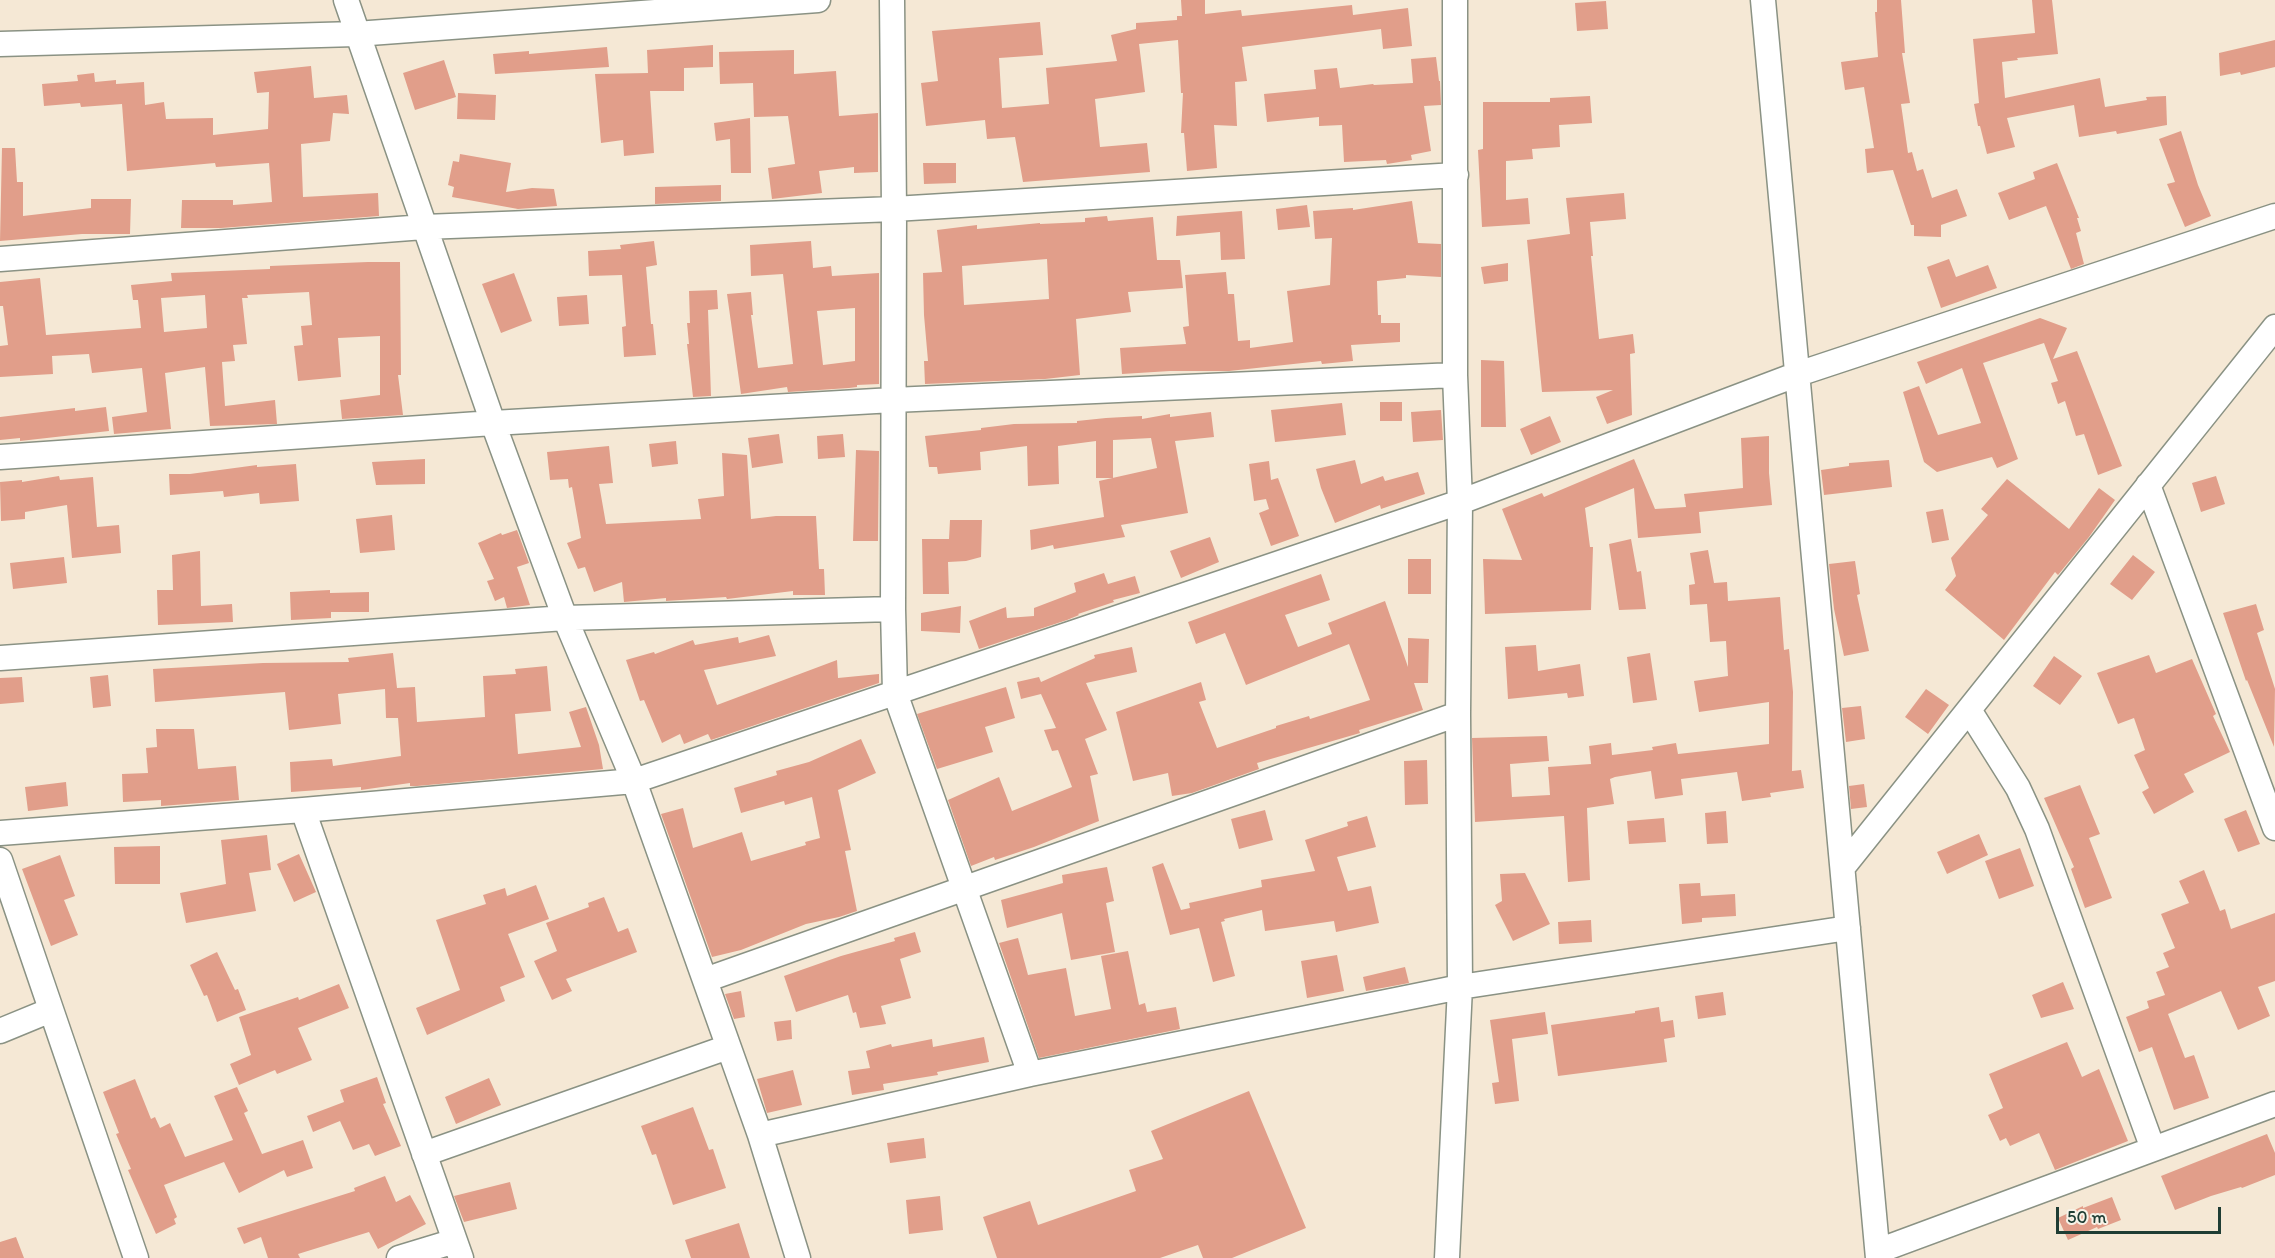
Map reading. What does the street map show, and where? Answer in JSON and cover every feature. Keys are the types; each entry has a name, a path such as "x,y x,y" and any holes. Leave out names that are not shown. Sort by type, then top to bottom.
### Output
{"street":[{"path":"346,0 493,423 565,618 634,781 760,1136 798,1258"},
{"path":"0,44 357,34 818,0"},
{"path":"892,0 894,209 892,609 895,693 1030,1074"},
{"path":"1447,1258 1460,987 1458,714 1460,502 1455,375 1455,0"},
{"path":"1763,0 1878,1254 2275,1104"},
{"path":"0,259 424,227 894,209 1456,175"},
{"path":"0,832 303,810 634,781 1460,502 1798,374 2275,216"},
{"path":"1843,867 2275,327"},
{"path":"0,457 493,423 893,400 1455,375"},
{"path":"2148,485 2275,828"},
{"path":"0,658 565,618 892,609"},
{"path":"1968,710 2018,788 2037,829 2153,1149"},
{"path":"705,980 1458,714"},
{"path":"303,810 458,1249 399,1258"},
{"path":"0,860 136,1258"},
{"path":"760,1136 1030,1074 1460,987 1848,928"},
{"path":"0,1031 51,1010"},
{"path":"424,1154 728,1047"}],"building":[{"path":"1181,0 1205,0 1205,14 1241,10 1242,16 1352,5 1353,15 1408,8 1412,46 1383,49 1381,29 1242,47 1247,81 1235,82 1237,126 1214,125 1217,168 1187,171 1184,133 1181,133 1183,93 1181,93 1178,40 1139,44 1145,92 1095,99 1100,147 1147,143 1150,172 1023,182 1015,137 987,139 985,120 926,126 921,83 938,81 932,31 1040,22 1043,55 999,58 1002,108 1049,104 1046,68 1117,61 1111,35 1136,29 1136,23 1177,20 1177,16 1182,16"},
{"path":"1877,0 1901,0 1905,53 1902,53 1910,103 1901,104 1908,153 1912,152 1917,171 1923,169 1932,198 1957,189 1967,216 1941,225 1941,237 1914,236 1914,225 1911,225 1893,170 1867,173 1865,149 1874,148 1864,87 1845,90 1841,62 1878,57 1875,12 1877,12"},
{"path":"2032,0 2052,0 2058,54 2017,58 2018,60 2002,62 2005,98 2100,78 2105,107 2147,100 2146,97 2166,96 2167,125 2117,134 2116,131 2079,137 2074,105 2007,118 2015,147 1987,154 1974,104 1979,103 1973,39 2035,33"},
{"path":"1606,1 1608,29 1577,31 1575,3"},
{"path":"2275,40 2275,67 2241,75 2240,72 2220,76 2219,53"},
{"path":"713,45 713,67 684,68 684,91 650,91 654,153 624,156 623,140 601,143 595,74 648,73 647,50"},
{"path":"607,47 609,67 495,74 493,54 529,51 529,54"},
{"path":"794,50 794,74 836,71 839,116 878,113 878,172 854,173 854,167 819,171 822,193 772,199 768,168 795,164 788,116 754,117 753,83 720,84 719,52"},
{"path":"1436,57 1441,105 1424,106 1431,151 1411,155 1412,160 1387,164 1386,160 1344,162 1342,125 1319,126 1319,117 1267,122 1264,94 1316,89 1314,70 1337,68 1340,88 1413,83 1411,59"},
{"path":"444,60 456,97 415,110 403,73"},
{"path":"311,66 314,98 347,95 349,114 333,113 330,141 301,144 303,197 378,193 379,216 221,228 181,228 182,200 233,200 233,205 272,202 269,163 216,167 215,163 127,171 122,104 81,107 80,103 44,106 42,84 78,81 77,75 94,73 95,82 116,80 116,84 144,82 145,105 164,102 166,119 213,118 213,135 268,129 269,92 257,93 254,72"},
{"path":"458,93 496,95 495,120 457,119"},
{"path":"1590,96 1592,123 1559,125 1560,147 1532,149 1533,159 1506,161 1506,200 1528,198 1530,224 1482,227 1478,150 1483,149 1483,102 1550,102 1550,98"},
{"path":"750,118 751,173 731,173 730,139 716,141 714,123"},
{"path":"2181,131 2198,185 2211,216 2185,227 2167,184 2175,182 2159,139"},
{"path":"2,148 15,148 17,182 23,182 23,216 91,208 91,199 131,199 130,234 82,234 0,241"},
{"path":"460,154 511,163 506,192 532,188 554,189 557,206 518,209 452,197 454,187 448,185 453,161 459,162"},
{"path":"923,163 956,163 956,183 924,184"},
{"path":"2057,163 2079,218 2077,218 2081,231 2076,233 2084,264 2071,269 2046,206 2009,220 1998,193 2035,179 2033,172"},
{"path":"721,185 721,201 655,204 655,187"},
{"path":"1624,193 1626,219 1590,222 1599,339 1633,334 1635,353 1630,354 1632,415 1607,424 1596,397 1613,390 1542,392 1527,240 1570,234 1566,198"},
{"path":"1412,201 1418,243 1441,244 1441,277 1406,275 1406,278 1377,281 1378,315 1381,315 1381,323 1400,323 1400,342 1351,345 1353,361 1322,364 1321,361 1229,371 1122,374 1120,348 1186,344 1183,327 1189,326 1185,275 1226,272 1228,294 1234,294 1238,341 1250,340 1250,348 1293,342 1287,291 1330,285 1332,238 1315,239 1313,211 1353,208 1353,210"},
{"path":"1307,205 1310,227 1278,230 1276,209"},
{"path":"1242,211 1245,259 1221,260 1220,232 1176,236 1177,216"},
{"path":"1107,216 1108,221 1153,217 1157,260 1180,260 1183,288 1128,292 1131,312 1076,319 1080,375 1045,379 925,384 924,361 928,361 923,273 942,272 937,230 977,225 977,229 1040,223 1085,222 1085,218","holes":["1047,259 1049,299 964,305 962,266"]},
{"path":"654,241 657,265 646,267 656,355 624,357 622,327 626,326 622,275 589,276 588,251 621,249 620,245"},
{"path":"811,241 813,268 831,266 832,276 879,273 879,384 788,392 787,387 741,394 727,294 751,292 753,315 751,315 758,368 793,364 783,274 751,276 750,245","holes":["855,308 855,361 823,365 817,311"]},
{"path":"1949,259 1956,277 1988,265 1997,288 1941,308 1927,267"},
{"path":"400,262 401,375 398,375 403,415 342,419 340,400 380,395 380,336 338,338 341,377 298,381 294,346 303,345 301,326 312,325 309,292 247,295 248,298 242,298 247,344 233,345 235,361 222,362 225,406 275,400 277,424 210,426 205,367 165,373 171,429 114,434 112,417 147,412 142,368 92,373 89,354 52,356 53,374 0,377 0,346 8,345 3,306 0,306 0,282 40,278 46,335 141,328 138,300 133,300 131,285 172,281 171,273 270,269 270,266","holes":["205,295 207,328 164,332 161,298"]},
{"path":"1508,263 1508,281 1484,284 1481,267"},
{"path":"514,273 532,321 501,333 482,284"},
{"path":"717,290 718,309 708,310 711,396 693,397 687,344 689,344 687,323 690,323 689,291"},
{"path":"587,295 589,324 559,326 557,297"},
{"path":"2040,318 2067,328 2053,359 2077,351 2122,466 2098,475 2084,434 2076,436 2065,401 2058,404 2051,383 2058,381 2044,343 1983,363 2018,459 1997,468 1992,457 1937,472 1924,462 1903,392 1919,386 1938,435 1981,423 1962,368 1926,384 1917,362"},
{"path":"1481,360 1504,361 1506,427 1481,427"},
{"path":"1380,402 1402,402 1402,421 1380,421"},
{"path":"1342,403 1346,435 1275,442 1271,410"},
{"path":"106,407 109,431 20,441 20,438 0,440 0,417 75,408 75,411"},
{"path":"1441,410 1443,440 1413,442 1411,412"},
{"path":"1211,412 1214,437 1175,441 1188,513 1121,525 1125,537 1054,549 1053,545 1031,550 1030,530 1104,517 1099,481 1112,478 1096,478 1096,441 1058,446 1059,484 1028,486 1027,446 980,452 981,470 938,474 937,467 929,467 925,436 1014,424 1077,423 1077,421 1106,418 1142,416 1142,419 1170,414 1170,417","holes":["1151,438 1157,468 1113,478 1113,440"]},
{"path":"1550,416 1561,442 1531,455 1520,429"},
{"path":"779,434 783,463 752,468 748,438"},
{"path":"843,434 845,457 818,459 817,436"},
{"path":"1769,436 1772,505 1699,512 1701,533 1638,538 1634,488 1585,508 1590,547 1593,547 1591,610 1485,614 1483,559 1522,560 1502,509 1542,493 1544,497 1634,459 1655,509 1686,507 1684,494 1743,488 1741,438"},
{"path":"676,441 678,464 652,467 649,444"},
{"path":"609,446 613,483 599,484 606,524 701,519 698,499 724,496 722,453 747,455 751,519 776,516 816,516 819,569 824,569 825,595 793,595 793,591 727,599 726,597 666,601 666,598 624,602 622,582 594,592 585,567 578,569 567,543 581,538 572,487 569,488 568,479 550,480 547,452"},
{"path":"856,450 879,451 878,541 853,541"},
{"path":"425,459 425,484 376,485 372,462"},
{"path":"1355,460 1361,484 1383,476 1385,481 1418,472 1425,494 1381,509 1380,505 1335,523 1316,469"},
{"path":"1889,460 1892,487 1824,495 1821,470 1849,466 1849,463"},
{"path":"1269,461 1271,480 1278,478 1299,536 1271,546 1259,513 1269,509 1266,499 1254,501 1249,464"},
{"path":"296,464 299,501 260,504 259,493 224,497 223,491 170,495 169,474 190,474 257,465 257,467"},
{"path":"59,476 60,480 93,477 97,527 119,525 121,553 72,558 67,505 25,512 25,519 1,521 0,482 22,480 22,482"},
{"path":"2216,476 2225,504 2201,512 2192,483"},
{"path":"2007,479 2069,529 2099,488 2115,500 2089,537 2058,575 2055,572 2004,640 1945,590 1956,576 1951,558 1988,515 1981,509"},
{"path":"1943,509 1949,540 1932,543 1926,512"},
{"path":"392,515 395,550 360,553 356,519"},
{"path":"950,520 982,520 981,557 948,562 949,594 923,594 922,539 949,539"},
{"path":"517,530 529,563 517,567 530,605 507,608 504,597 495,601 487,581 494,579 478,543 501,533 502,535"},
{"path":"1210,537 1219,562 1181,578 1170,551"},
{"path":"1631,539 1637,572 1641,571 1646,609 1619,610 1609,544"},
{"path":"1708,550 1714,583 1727,582 1728,601 1780,597 1784,650 1789,649 1793,692 1792,771 1801,770 1804,788 1770,793 1771,797 1742,801 1737,772 1681,779 1683,795 1655,799 1651,771 1615,777 1610,779 1614,804 1587,808 1590,880 1568,882 1564,816 1475,822 1472,738 1547,736 1549,761 1510,764 1512,797 1550,795 1548,767 1591,764 1589,746 1611,743 1612,755 1653,750 1652,747 1676,743 1678,754 1769,744 1769,702 1699,712 1694,681 1728,676 1726,641 1710,642 1707,604 1690,605 1689,585 1695,584 1690,553"},
{"path":"200,551 201,606 232,604 233,622 158,625 157,590 173,590 172,555"},
{"path":"2133,555 2155,572 2132,600 2110,584"},
{"path":"64,557 67,583 13,589 10,563"},
{"path":"1408,559 1431,559 1431,594 1408,594"},
{"path":"1855,561 1860,594 1857,595 1869,651 1844,656 1834,609 1829,564"},
{"path":"1104,573 1108,584 1135,576 1140,593 1113,600 1114,602 1067,620 979,649 969,621 1006,607 1007,618 1034,616 1034,608 1076,592 1074,583"},
{"path":"1321,574 1330,600 1285,615 1298,647 1332,634 1328,623 1385,601 1408,667 1408,638 1429,639 1428,683 1414,683 1423,710 1359,730 1360,733 1257,763 1259,769 1192,793 1172,796 1168,773 1133,781 1116,712 1201,682 1206,700 1199,702 1217,748 1276,728 1276,726 1309,716 1310,719 1370,700 1349,644 1246,685 1225,633 1196,644 1188,622"},
{"path":"330,590 330,593 369,592 369,612 331,612 331,618 291,620 290,592"},
{"path":"2256,604 2264,630 2257,633 2275,689 2274,747 2246,681 2223,613"},
{"path":"961,606 960,633 921,631 921,613"},
{"path":"769,635 776,656 704,670 717,705 837,660 838,678 879,674 879,683 711,740 708,734 684,744 680,734 662,743 644,700 640,701 626,660 654,652 655,654 693,640 695,645 738,637 739,643"},
{"path":"1536,645 1538,671 1580,664 1584,696 1568,698 1567,693 1508,699 1505,647"},
{"path":"1132,647 1137,672 1086,683 1107,730 1085,739 1098,774 1090,776 1099,821 1034,847 995,860 994,857 971,866 948,800 999,777 1012,811 1072,787 1058,750 1052,751 1044,730 1056,728 1041,694 1021,699 1017,682 1039,677 1041,682 1095,658 1094,655"},
{"path":"393,653 397,688 415,687 417,722 485,717 483,676 516,674 515,669 547,666 551,711 515,714 518,754 581,747 569,712 586,707 599,745 603,769 417,786 410,786 410,783 361,790 361,787 291,792 290,762 332,759 333,766 401,756 398,718 386,718 385,689 338,694 341,724 289,730 285,692 155,702 153,669 263,663 349,662 348,658"},
{"path":"1650,653 1657,700 1633,703 1627,657"},
{"path":"2149,655 2156,673 2192,659 2216,714 2213,716 2230,752 2184,774 2194,792 2154,814 2142,792 2149,788 2134,755 2145,750 2134,718 2118,724 2097,673"},
{"path":"2054,656 2082,676 2060,705 2033,686"},
{"path":"108,675 111,706 93,708 90,677"},
{"path":"22,677 24,702 0,704 0,678"},
{"path":"1006,687 1015,718 985,727 993,752 937,769 917,714"},
{"path":"1926,689 1949,705 1928,734 1905,717"},
{"path":"1861,706 1865,739 1846,742 1842,708"},
{"path":"156,729 194,729 198,769 236,766 239,800 161,806 161,800 123,802 122,774 148,773 146,748 157,747"},
{"path":"861,739 876,773 838,790 851,850 845,851 857,911 806,924 741,950 712,957 661,814 683,808 693,848 742,832 751,861 806,845 805,842 820,838 812,797 785,805 784,801 741,813 734,788 777,775 776,771 809,762"},
{"path":"1427,760 1428,804 1405,805 1404,761"},
{"path":"66,782 68,806 28,811 25,787"},
{"path":"1864,784 1867,807 1851,809 1849,786"},
{"path":"2080,785 2100,834 2089,838 2112,898 2085,908 2071,869 2074,867 2044,798"},
{"path":"1265,810 1273,840 1239,849 1231,819"},
{"path":"2246,810 2260,844 2238,852 2224,819"},
{"path":"1726,811 1728,843 1707,844 1705,813"},
{"path":"1367,816 1376,847 1337,857 1348,891 1371,886 1379,923 1336,932 1334,921 1265,931 1262,910 1224,919 1225,921 1221,922 1235,976 1213,982 1199,928 1170,935 1152,867 1163,863 1181,910 1190,908 1189,903 1262,887 1261,880 1315,871 1305,840 1348,826 1347,822"},
{"path":"1664,818 1666,842 1629,844 1627,821"},
{"path":"1979,834 1988,855 1947,874 1937,852"},
{"path":"267,835 271,870 249,873 256,911 186,923 180,893 226,884 221,840"},
{"path":"160,846 160,884 115,884 114,847"},
{"path":"2020,848 2034,886 1999,899 1985,861"},
{"path":"299,854 316,892 294,902 277,864"},
{"path":"60,855 75,896 64,900 78,935 51,946 22,869"},
{"path":"1107,867 1114,901 1106,903 1115,952 1071,960 1062,913 1007,928 1001,900 1063,883 1062,875"},
{"path":"2204,870 2220,911 2225,909 2231,929 2275,913 2275,981 2258,987 2270,1016 2238,1030 2221,991 2168,1014 2185,1058 2194,1055 2209,1098 2174,1110 2152,1047 2139,1052 2126,1017 2149,1008 2147,1001 2165,995 2156,972 2169,967 2163,953 2175,948 2161,914 2189,903 2179,881"},
{"path":"1525,873 1550,924 1513,941 1495,905 1502,901 1500,874"},
{"path":"1700,883 1701,896 1735,894 1736,916 1702,918 1702,922 1682,924 1679,884"},
{"path":"536,885 549,919 508,934 525,977 500,987 505,1001 427,1035 416,1008 460,990 436,920 486,904 483,895 505,888 507,896"},
{"path":"604,897 618,932 628,928 637,952 566,979 572,991 552,1000 534,961 557,951 546,923 589,907 588,903"},
{"path":"1591,920 1592,942 1559,944 1558,922"},
{"path":"915,932 921,952 900,959 911,998 881,1006 886,1024 860,1028 848,995 796,1012 784,976 841,956 895,941 894,938"},
{"path":"1018,938 1028,975 1066,968 1075,1016 1111,1009 1101,956 1128,951 1139,1005 1145,1003 1147,1012 1176,1007 1180,1029 1039,1058 999,943"},
{"path":"217,952 235,990 238,989 246,1010 217,1022 207,995 204,996 190,965"},
{"path":"1337,955 1344,991 1307,998 1301,961"},
{"path":"1405,967 1409,983 1366,991 1363,977"},
{"path":"2063,982 2074,1009 2041,1018 2032,995"},
{"path":"339,984 349,1008 298,1028 312,1060 277,1074 275,1070 239,1085 230,1064 251,1055 239,1017 298,997 299,1000"},
{"path":"741,991 745,1017 734,1019 725,994"},
{"path":"1723,992 1726,1015 1698,1019 1695,996"},
{"path":"1659,1007 1661,1022 1673,1020 1675,1037 1664,1039 1667,1062 1558,1076 1551,1025 1635,1013 1635,1011"},
{"path":"1545,1012 1548,1034 1512,1039 1519,1101 1495,1104 1492,1083 1499,1082 1490,1020"},
{"path":"791,1020 792,1039 777,1041 774,1022"},
{"path":"984,1037 989,1062 937,1072 938,1075 883,1084 884,1090 852,1095 848,1071 870,1068 866,1051 891,1044 892,1047 932,1039 933,1047"},
{"path":"2067,1042 2082,1077 2099,1069 2128,1141 2055,1170 2039,1133 2010,1146 2006,1138 2000,1141 1988,1115 2003,1108 1989,1074"},
{"path":"793,1070 802,1105 767,1113 757,1079"},
{"path":"377,1077 386,1103 383,1104 401,1146 375,1156 369,1144 353,1150 340,1121 313,1132 307,1116 344,1102 340,1090"},
{"path":"489,1078 501,1105 456,1124 445,1097"},
{"path":"135,1079 151,1119 155,1117 160,1128 170,1123 185,1157 233,1140 214,1096 237,1087 248,1111 244,1113 262,1154 303,1140 313,1168 287,1177 284,1170 239,1193 224,1162 164,1185 177,1217 174,1219 176,1224 156,1234 128,1170 131,1169 116,1134 119,1133 103,1092"},
{"path":"1249,1091 1306,1228 1232,1258 1203,1258 1198,1245 1160,1258 997,1258 983,1217 1030,1201 1038,1225 1136,1191 1129,1170 1163,1159 1151,1131"},
{"path":"693,1107 709,1150 713,1149 726,1188 673,1205 656,1154 652,1155 641,1126"},
{"path":"2267,1134 2275,1153 2275,1175 2175,1210 2161,1176"},
{"path":"924,1138 926,1158 890,1163 887,1143"},
{"path":"385,1176 396,1202 410,1195 426,1224 378,1249 369,1232 298,1254 300,1258 268,1258 261,1237 244,1244 237,1228 355,1191 354,1188"},
{"path":"510,1182 517,1209 464,1222 454,1196"},
{"path":"940,1196 943,1230 909,1234 906,1200"},
{"path":"2112,1197 2121,1220 2098,1229 2097,1227 2068,1240 2058,1218 2083,1206 2083,1208"},
{"path":"739,1223 750,1258 691,1258 685,1240"},
{"path":"16,1237 24,1258 0,1258 0,1242"}]}
